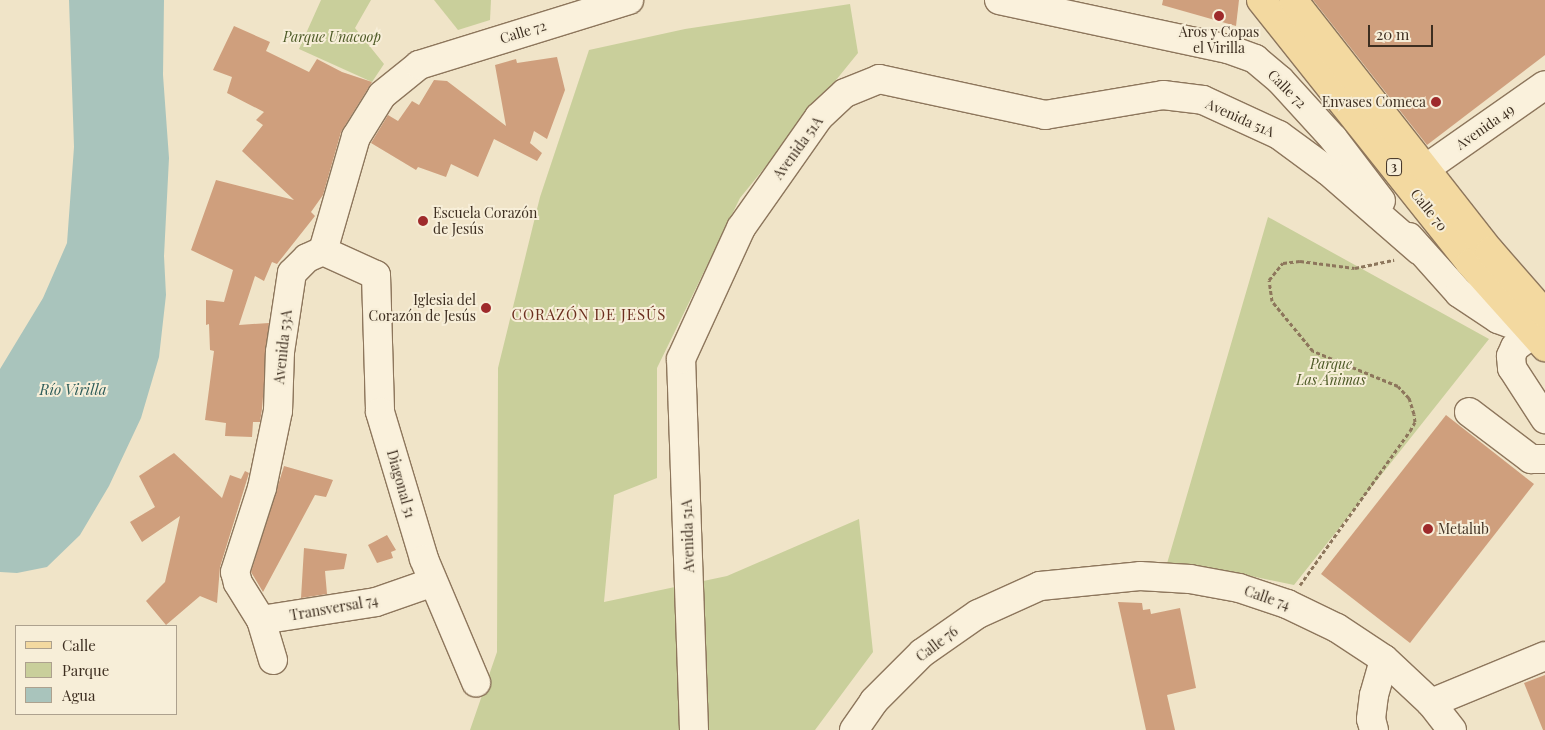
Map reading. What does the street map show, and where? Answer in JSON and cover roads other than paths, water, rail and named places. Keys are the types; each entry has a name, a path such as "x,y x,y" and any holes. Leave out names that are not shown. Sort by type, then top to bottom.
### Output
{"main road":[{"name":"Calle 70","path":"1261,0 1470,262 1540,330"},
{"name":"Calle 70","path":"1292,0 1425,169 1540,330"}],"street":[{"name":"Calle 72","path":"323,251 356,137 382,95 419,65 629,0"},
{"name":"Calle 72","path":"999,0 1228,49 1255,59 1280,80 1333,138 1419,250 1459,293 1498,319 1540,330"},
{"name":"Avenida 51A","path":"694,730 681,359 741,228 819,117 845,93 879,79 1045,115 1163,95 1203,100 1279,135 1328,170 1419,250"},
{"name":"Avenida 49","path":"1425,169 1545,85"},
{"name":"Diagonal 51","path":"323,251 376,274 380,412 424,559 476,682"},
{"name":"Avenida 53A","path":"273,660 261,620 238,583 235,572 262,488 278,411 280,352 292,274 307,258 323,251"},
{"path":"1540,330 1515,347 1511,356 1512,368 1545,419"},
{"path":"1469,412 1531,459 1545,459"},
{"name":"Calle 74","path":"1040,586 1140,576 1190,578 1239,588 1287,604 1337,628 1384,659 1431,703 1452,730"},
{"name":"Transversal 74","path":"261,620 376,602 433,582"},
{"name":"Calle 76","path":"854,730 874,701 922,653 978,614 1040,586"},
{"path":"1431,703 1545,656"},
{"path":"1374,730 1371,719 1374,695 1384,659"}],"water":[{"name":"Río Virilla","path":"69,0 164,0 163,75 169,158 164,256 166,295 159,357 141,418 109,486 80,535 47,567 17,573 0,572 0,369 43,298 67,243 74,147"}],"place":[{"name":"Aros y Copas el Virilla","path":"1219,16"},
{"name":"Envases Comeca","path":"1436,102"},
{"name":"Escuela Corazón de Jesús","path":"423,221"},
{"name":"Iglesia del Corazón de Jesús","path":"486,308"},
{"name":"Metalub","path":"1428,529"}],"district":[{"name":"CORAZÓN DE JESÚS","path":"589,315"}],"park label":[{"name":"Parque Unacoop","path":"332,37"},
{"name":"Parque Las Ánimas","path":"1331,372"}]}
